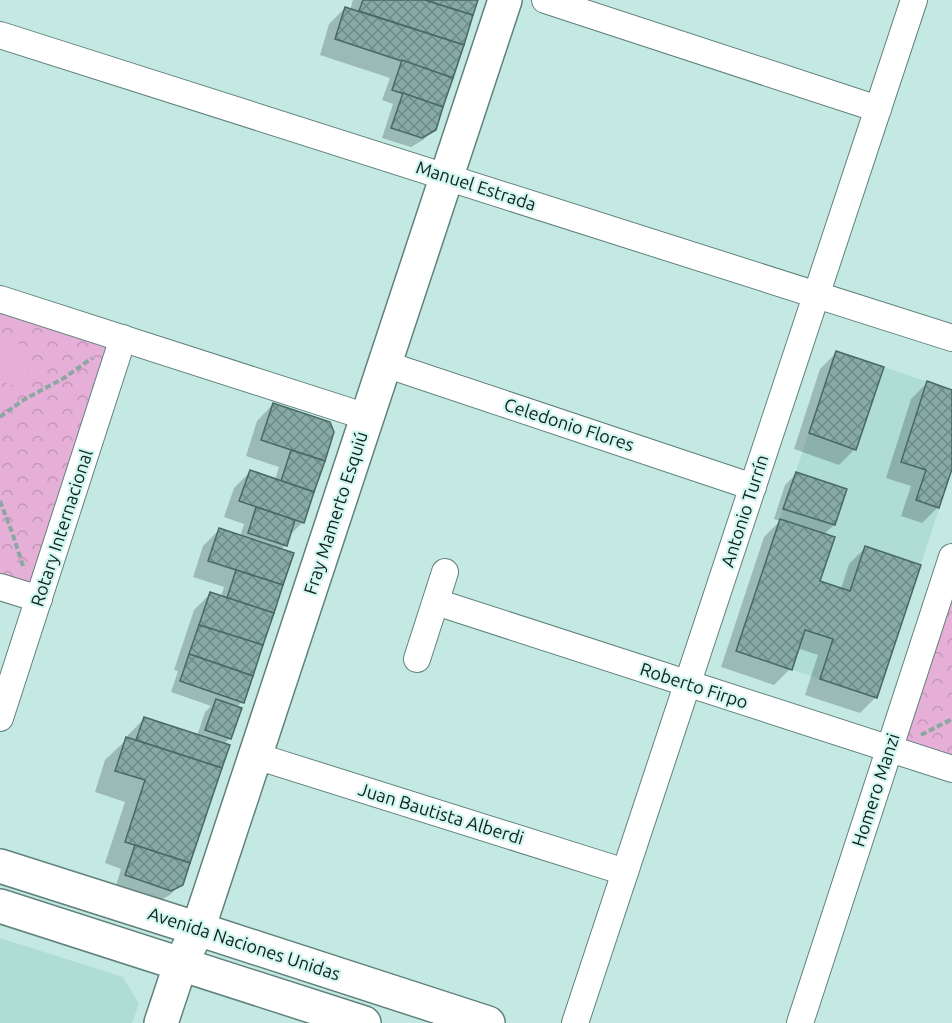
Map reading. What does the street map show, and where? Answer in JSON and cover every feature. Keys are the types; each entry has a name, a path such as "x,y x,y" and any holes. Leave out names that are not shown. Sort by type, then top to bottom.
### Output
{"street":[{"name":"Fray Mamerto Esquiú","path":"161,1023 181,963 198,929 505,0"},
{"path":"545,0 878,109"},
{"name":"Antonio Turrín","path":"575,1023 914,0"},
{"name":"Manuel Estrada","path":"0,35 952,338"},
{"path":"0,298 367,417"},
{"name":"Rotary Internacional","path":"0,718 123,338"},
{"name":"Celedonio Flores","path":"385,364 753,487"},
{"name":"Homero Manzi","path":"800,1023 952,557"},
{"path":"417,659 445,573"},
{"path":"0,587 39,599"},
{"name":"Roberto Firpo","path":"436,602 952,769"},
{"name":"Juan Bautista Alberdi","path":"256,756 626,872"},
{"name":"Avenida Naciones Unidas","path":"0,866 488,1023"},
{"path":"0,906 364,1023"}],"path":[{"path":"0,417 25,399 64,378 97,354"},
{"path":"0,501 26,573"},
{"path":"917,737 952,719"}],"shaded area":[{"path":"836,351 952,390 952,469 877,698 736,651"},
{"path":"0,938 123,977 139,1004 132,1023 0,1023"}],"green space":[{"path":"0,309 111,345 31,589 0,579"},
{"path":"0,338 35,349 22,388 0,381"},
{"path":"952,557 952,769 890,749"}],"building":[{"path":"363,0 425,0 473,15 464,45 359,11"},
{"path":"425,0 478,0 473,15"},
{"path":"345,7 464,45 453,78 335,39"},
{"path":"402,60 453,78 443,107 392,90"},
{"path":"403,93 443,107 436,130 422,138 391,128"},
{"path":"836,351 884,367 856,450 809,433"},
{"path":"927,381 952,390 952,469 939,508 916,500 926,470 901,462"},
{"path":"273,403 330,422 334,432 325,461 261,440"},
{"path":"291,450 325,461 314,492 281,481"},
{"path":"250,470 314,492 304,523 239,501"},
{"path":"796,472 847,489 835,525 783,509"},
{"path":"256,507 295,520 287,546 248,533"},
{"path":"780,519 835,537 820,581 850,591 865,546 921,565 877,698 820,679 833,639 805,630 792,670 736,651"},
{"path":"219,528 294,553 283,585 208,561"},
{"path":"236,570 283,585 274,613 227,598"},
{"path":"210,592 274,613 263,645 199,625"},
{"path":"199,625 263,645 253,676 189,654"},
{"path":"189,654 253,676 244,703 180,681"},
{"path":"216,699 242,708 231,739 205,730"},
{"path":"144,717 230,745 222,768 136,740"},
{"path":"126,737 222,768 190,863 125,842 145,780 115,771"},
{"path":"135,845 190,863 183,885 171,891 125,875"}]}
